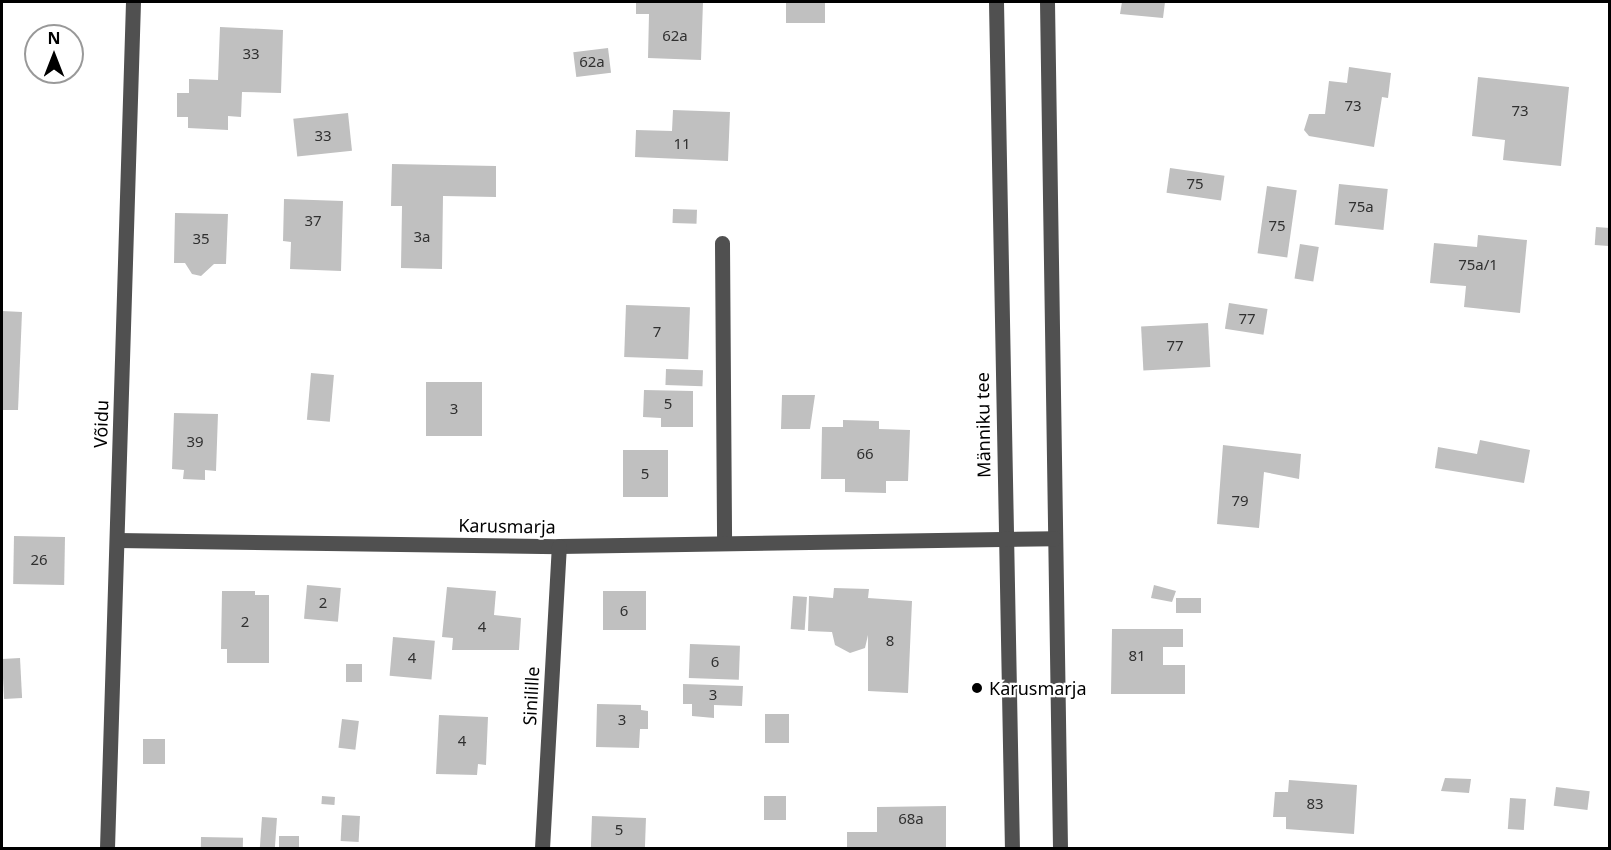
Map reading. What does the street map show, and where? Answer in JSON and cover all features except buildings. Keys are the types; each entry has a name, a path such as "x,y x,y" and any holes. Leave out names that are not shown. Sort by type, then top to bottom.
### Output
{"street":[{"name":"Võidu","path":"107,849 133,2"},
{"name":"Männiku tee","path":"996,2 1012,849"},
{"path":"1047,2 1060,849"},
{"path":"722,243 724,543"},
{"name":"Karusmarja","path":"117,540 559,546 1054,538"},
{"name":"Sinilille","path":"542,849 559,546"}],"place":[{"name":"Karusmarja","path":"977,688"}]}
